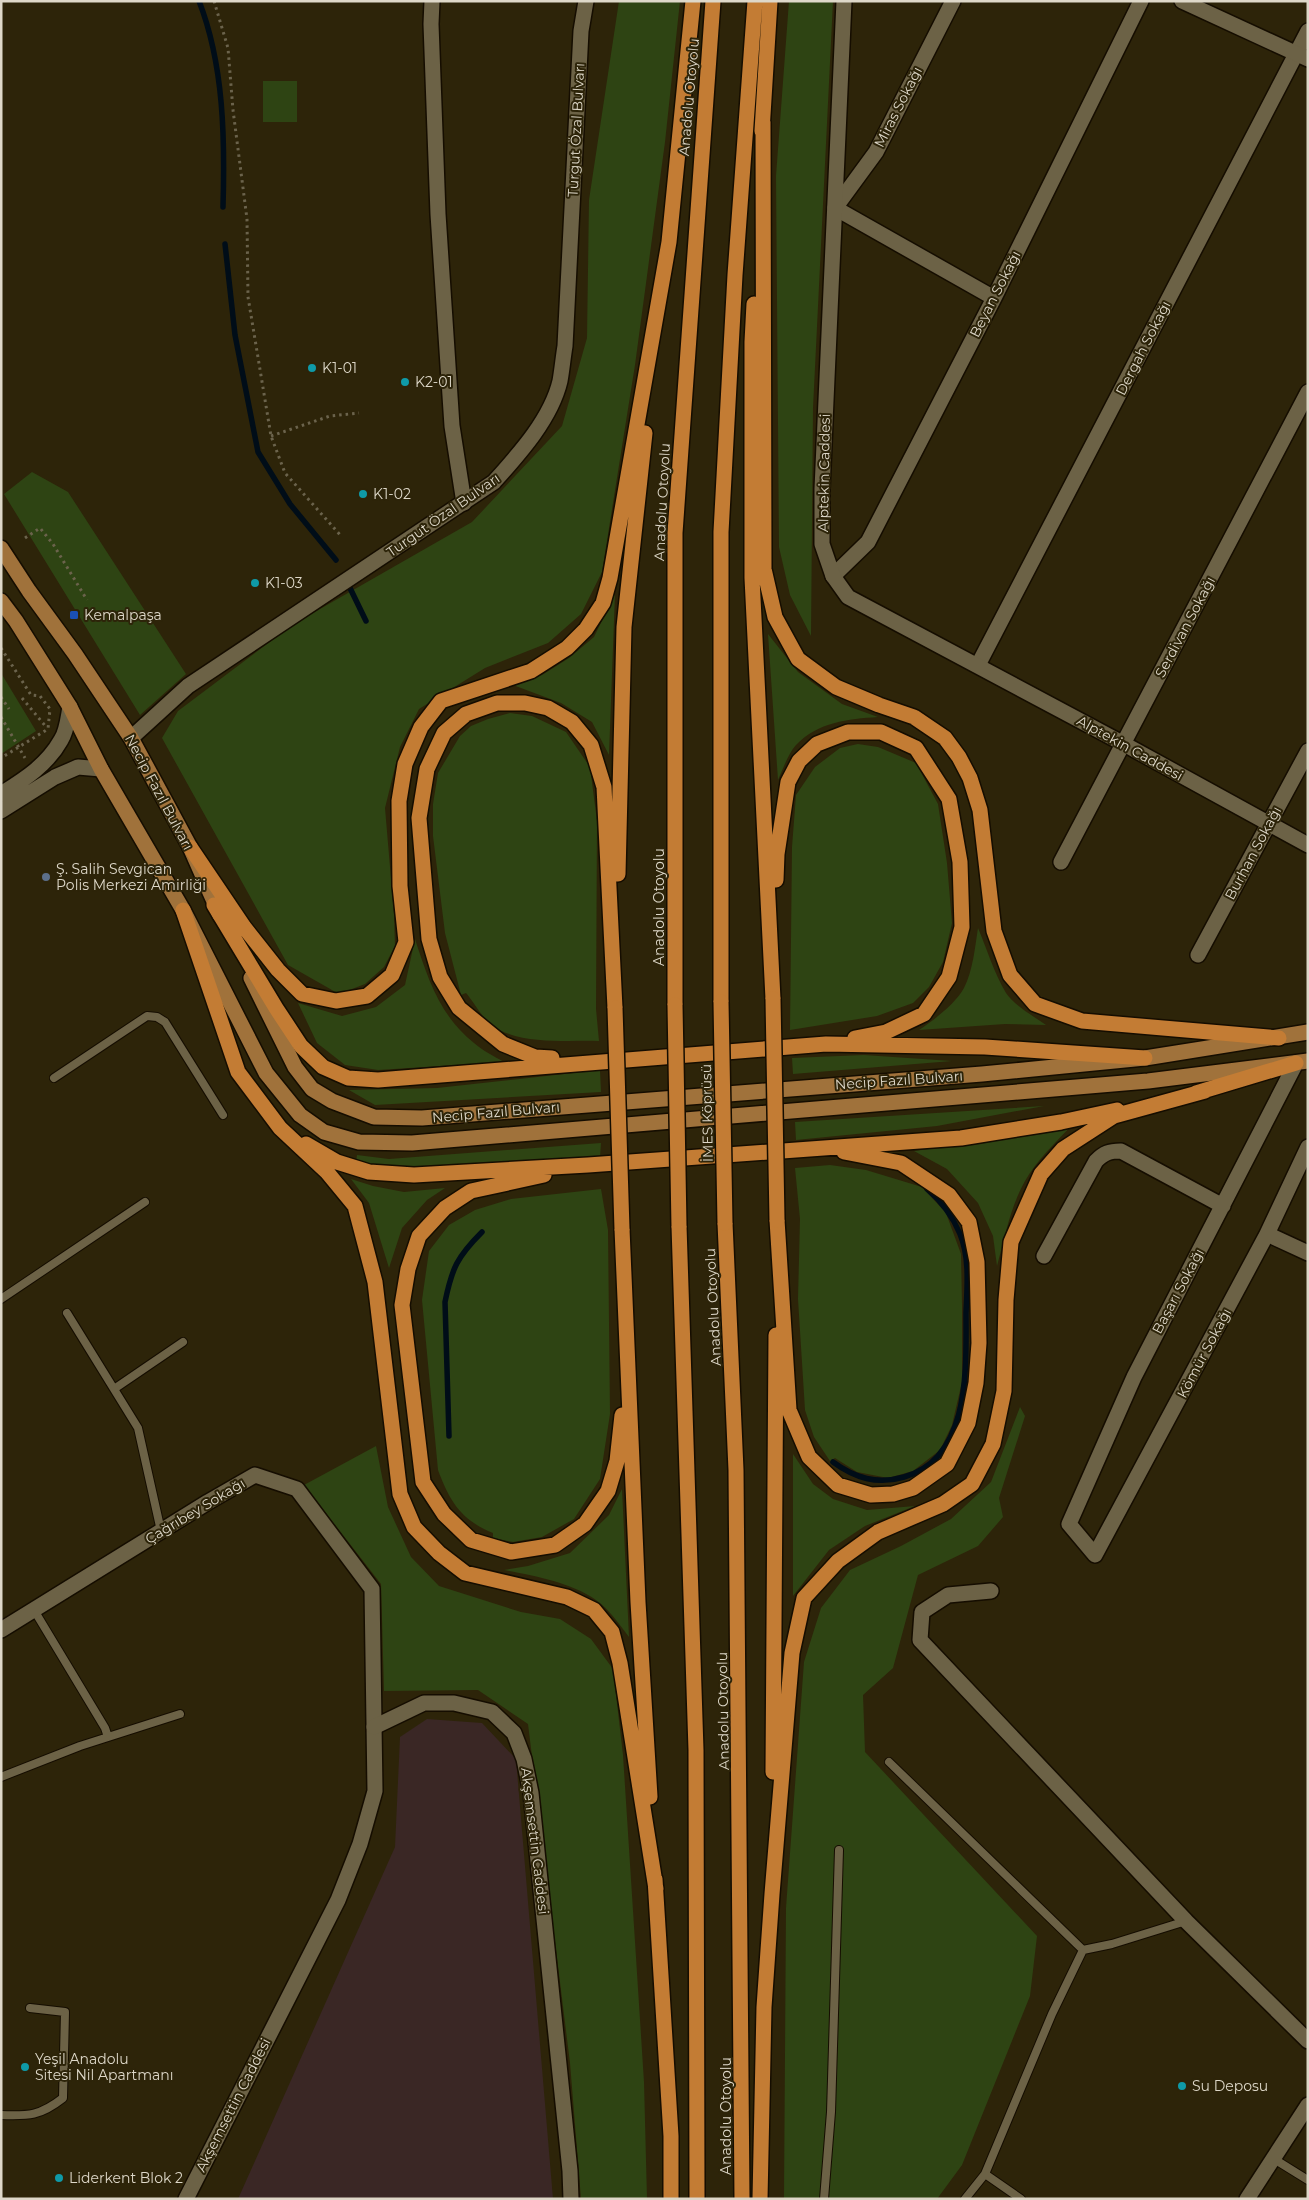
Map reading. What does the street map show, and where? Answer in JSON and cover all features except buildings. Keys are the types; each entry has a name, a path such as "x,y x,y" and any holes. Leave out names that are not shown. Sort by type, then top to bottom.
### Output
{"highway":[{"path":"190,846 244,927 278,970 302,994 336,1000 367,996 392,975 406,942 398,836 399,801 404,764 421,727 441,701 531,671 567,648 586,629 603,603 610,578 669,242 693,1"},
{"name":"Anadolu Otoyolu","path":"697,2199 696,1750 679,1226 675,1005 675,533 713,1"},
{"name":"İMES Köprüsü","path":"725,1223 721,1002 721,532 735,274 755,1"},
{"path":"770,1 752,342 752,578 773,999 777,1220 772,1894"},
{"path":"763,122 764,569 775,617 798,660 836,687 914,717 944,738 959,757 970,778 980,810 994,932 1010,975 1035,1004 1082,1022 1279,1038"},
{"path":"616,1008 624,626 660,297"},
{"path":"606,1062 535,1057 503,1044 459,1008 440,977 430,939 419,818 427,769 444,733 466,714 497,702 525,703 548,708 572,722 591,745 604,787 616,1008 622,1229 638,1602 671,2136 671,2199"},
{"path":"773,999 777,854 788,782 795,768 799,761 817,744 848,732 881,732 916,748 950,799 960,862 962,928 949,977 924,1014 886,1032 826,1044"},
{"path":"214,905 301,1046 323,1068 348,1078 378,1080 826,1044 985,1048 1145,1058"},
{"path":"183,910 238,1072 280,1128 327,1172 354,1206 375,1282 400,1494 414,1527 439,1554 465,1573 567,1596 594,1610 612,1632 620,1663 656,1889"},
{"path":"760,2199 764,2007 772,1894 792,1653 804,1598 838,1561 878,1532 944,1504 972,1484 994,1444 1004,1391 1006,1300 1011,1242 1041,1174 1062,1149 1114,1116 1302,1062"},
{"path":"238,1072 287,1129 309,1146 337,1162 369,1172 414,1175 588,1165 961,1138 1061,1122 1205,1091"},
{"path":"777,1220 789,1410 809,1457 838,1485 871,1495 893,1494 914,1488 947,1464 968,1423 976,1383 979,1343 977,1262 970,1222 950,1195 901,1163 813,1148"},
{"path":"588,1165 471,1191 445,1208 419,1236 408,1270 402,1305 423,1482 444,1514 471,1540 511,1552 554,1545 585,1524 608,1491 617,1461 622,1423 622,1229"},
{"name":"Anadolu Otoyolu","path":"725,1223 736,1470 742,2199"}],"main road":[{"name":"Necip Fazıl Bulvarı","path":"1,548 131,738 190,846 214,905 295,1067 312,1089 332,1102 374,1117 422,1118 982,1074 1145,1058 1308,1032"},
{"name":"Necip Fazıl Bulvarı","path":"1,601 16,621 70,706 101,769 183,910 266,1074 300,1116 324,1132 359,1142 412,1143 1148,1081 1302,1062"}],"street":[{"path":"432,1 431,24 438,214 452,426 464,503"},
{"name":"Turgut Özal Bulvarı","path":"131,738 188,686 494,482 522,451 544,417 560,383 565,346 581,31 586,1"},
{"name":"Alptekin Caddesi","path":"844,1 822,489 822,544 833,576 848,597 1124,744 1308,845"},
{"name":"Miras Sokağı","path":"835,208 876,152 953,1"},
{"name":"Beyan Sokağı","path":"833,576 868,542 994,298 1141,1"},
{"path":"1182,1 1302,56"},
{"name":"Dergah Sokağı","path":"978,666 1302,56 1308,31"},
{"path":"835,208 994,298"},
{"name":"Serdivan Sokağı","path":"1061,862 1308,392"},
{"path":"1,794 38,770 49,757 62,739 70,706"},
{"name":"Burhan Sokağı","path":"1198,954 1308,751"},
{"path":"1,811 55,777 78,767 101,769"},
{"name":"Başarı Sokağı","path":"1096,1556 1069,1524 1134,1377 1223,1206 1302,1062"},
{"name":"Kömür Sokağı","path":"1096,1556 1267,1234 1308,1147"},
{"path":"1044,1256 1096,1161 1103,1154 1111,1151 1121,1151 1223,1206"},
{"path":"1267,1234 1308,1253"},
{"name":"Çağrıbey Sokağı","path":"1,1630 255,1474 297,1489 372,1589 374,1727"},
{"path":"991,1591 948,1595 922,1612 920,1640 1186,1922 1308,2040"},
{"name":"Akşemsettin Caddesi","path":"186,2199 338,1900 360,1844 375,1791 374,1727 424,1703 454,1703 492,1712 514,1733 524,1759 538,1852 569,2161 571,2199"},
{"path":"1248,2199 1308,2105"}],"lane":[{"path":"54,1078 147,1016 157,1017 165,1022 223,1115"},
{"path":"1,1299 145,1202"},
{"path":"67,1313 138,1428 161,1531"},
{"path":"114,1389 183,1342"},
{"path":"34,1610 105,1728 108,1737"},
{"path":"1,1777 108,1737 180,1714"},
{"path":"889,1762 1082,1950"},
{"path":"824,2199 831,2112 839,1850"},
{"path":"1082,1950 1112,1944 1186,1922"},
{"path":"965,2199 985,2174 1052,2014 1082,1950"},
{"path":"1,2115 32,2116 52,2107 63,2098 65,2012 30,2008"},
{"path":"1274,2159 1308,2180"},
{"path":"985,2174 1021,2199"}],"path":[{"path":"214,1 228,48 233,110 247,219 248,297 271,436 285,473 342,537"},
{"path":"271,436 330,416 359,413"},
{"path":"25,538 40,528 53,544 87,600"},
{"path":"1,648 31,695 40,696 50,709 48,729"},
{"path":"1,696 9,709"},
{"path":"22,698 48,729"},
{"path":"1,717 20,747"},
{"path":"1,758 48,729"}],"shaded area":[{"path":"427,1719 482,1723 516,1759 553,2199 238,2199 395,1847 400,1737"}],"green space":[{"path":"619,1 680,1 665,142 635,365 602,572 581,614 548,643 485,668 419,709 400,747 385,808 395,946 384,967 365,984 339,994 288,965 162,738 178,711 292,625 472,522 562,426 587,338 589,200"},
{"path":"789,1 833,1 813,408 811,636 790,595 779,547 776,176"},
{"path":"263,81 297,81 297,122 263,122"},
{"path":"32,472 68,492 186,674 140,715 4,494"},
{"path":"615,594 609,755 592,722 561,703 513,685 542,675 569,658 594,637"},
{"path":"768,634 798,672 842,704 878,717 834,723 814,731 793,749 778,780"},
{"path":"1,673 36,731 1,754"},
{"path":"510,713 532,716 566,732 590,767 597,821 596,1009 599,1041 530,1039 504,1032 489,1023 466,993 461,995 445,933 433,836 433,804 438,773 460,736 471,726"},
{"path":"858,744 878,747 916,763 938,804 947,863 952,923 943,962 929,987 913,1003 877,1016 790,1030 792,847 796,795 815,767 840,748"},
{"path":"978,928 994,969 1006,993 1019,1006 1046,1025 1005,1024 919,1030 950,1006 964,988 972,966"},
{"path":"415,939 430,982 452,1021 477,1046 504,1062 378,1070 345,1065 317,1043 298,1003 342,1016 376,1007 405,985"},
{"path":"864,1055 952,1061 793,1074 792,1058"},
{"path":"600,1070 601,1092 375,1105 349,1090 437,1088"},
{"path":"1044,1106 937,1126 796,1140 795,1122"},
{"path":"1072,1125 1041,1159 1025,1181 1005,1233 997,1266 993,1236 978,1203 947,1169 914,1151 974,1143"},
{"path":"601,1143 600,1157 392,1168 356,1162 357,1155 389,1159"},
{"path":"830,1165 866,1170 922,1187 946,1213 961,1254 962,1382 952,1425 940,1450 913,1471 888,1478 857,1472 835,1458 830,1461 814,1437 805,1410 798,1299 800,1219 795,1168"},
{"path":"351,1179 373,1186 404,1192 445,1188 427,1200 402,1228 389,1268 369,1203"},
{"path":"601,1189 608,1230 610,1414 600,1479 574,1519 542,1537 513,1542 493,1538 493,1533 473,1522 458,1509 447,1492 438,1470 422,1300 429,1251 449,1225 475,1210 511,1199"},
{"path":"1020,1407 1025,1416 999,1498 1003,1517 978,1546 918,1575 893,1668 863,1695 865,1752 1037,1936 1030,1996 962,2165 937,2199 784,2199 786,1908 804,1662 821,1608 850,1570 901,1546 951,1519 991,1482"},
{"path":"376,1446 388,1507 411,1557 439,1586 521,1612 560,1619 591,1639 613,1669 623,1755 644,2082 647,2199 581,2199 570,2063 528,1724 478,1690 384,1691 381,1584 304,1485"},
{"path":"793,1454 813,1484 833,1499 867,1510 915,1506 865,1526 829,1550 793,1596"},
{"path":"622,1489 629,1637 605,1608 586,1594 551,1580 504,1570 528,1566 570,1553 609,1515"}],"waterway":[{"path":"199,1 214,51 218,76 224,155 223,207"},
{"path":"225,244 235,335 258,452 290,504 336,560"},
{"path":"350,588 366,621"},
{"path":"833,1462 858,1476 875,1480 904,1477 926,1467 942,1451 953,1431 960,1408 964,1384 967,1263 963,1243 954,1221 942,1204 927,1189"},
{"path":"449,1436 445,1302 450,1280 461,1256 482,1232"}],"place":[{"name":"K1-01","path":"312,368"},
{"name":"K2-01","path":"405,382"},
{"name":"K1-02","path":"363,494"},
{"name":"K1-03","path":"255,583"},
{"name":"Kemalpaşa","path":"74,615"},
{"name":"Ş. Salih Sevgican Polis Merkezi Amirliği","path":"46,877"},
{"name":"Yeşil Anadolu Sitesi Nil Apartmanı","path":"25,2067"},
{"name":"Su Deposu","path":"1182,2086"},
{"name":"Liderkent Blok 2","path":"59,2178"}]}
